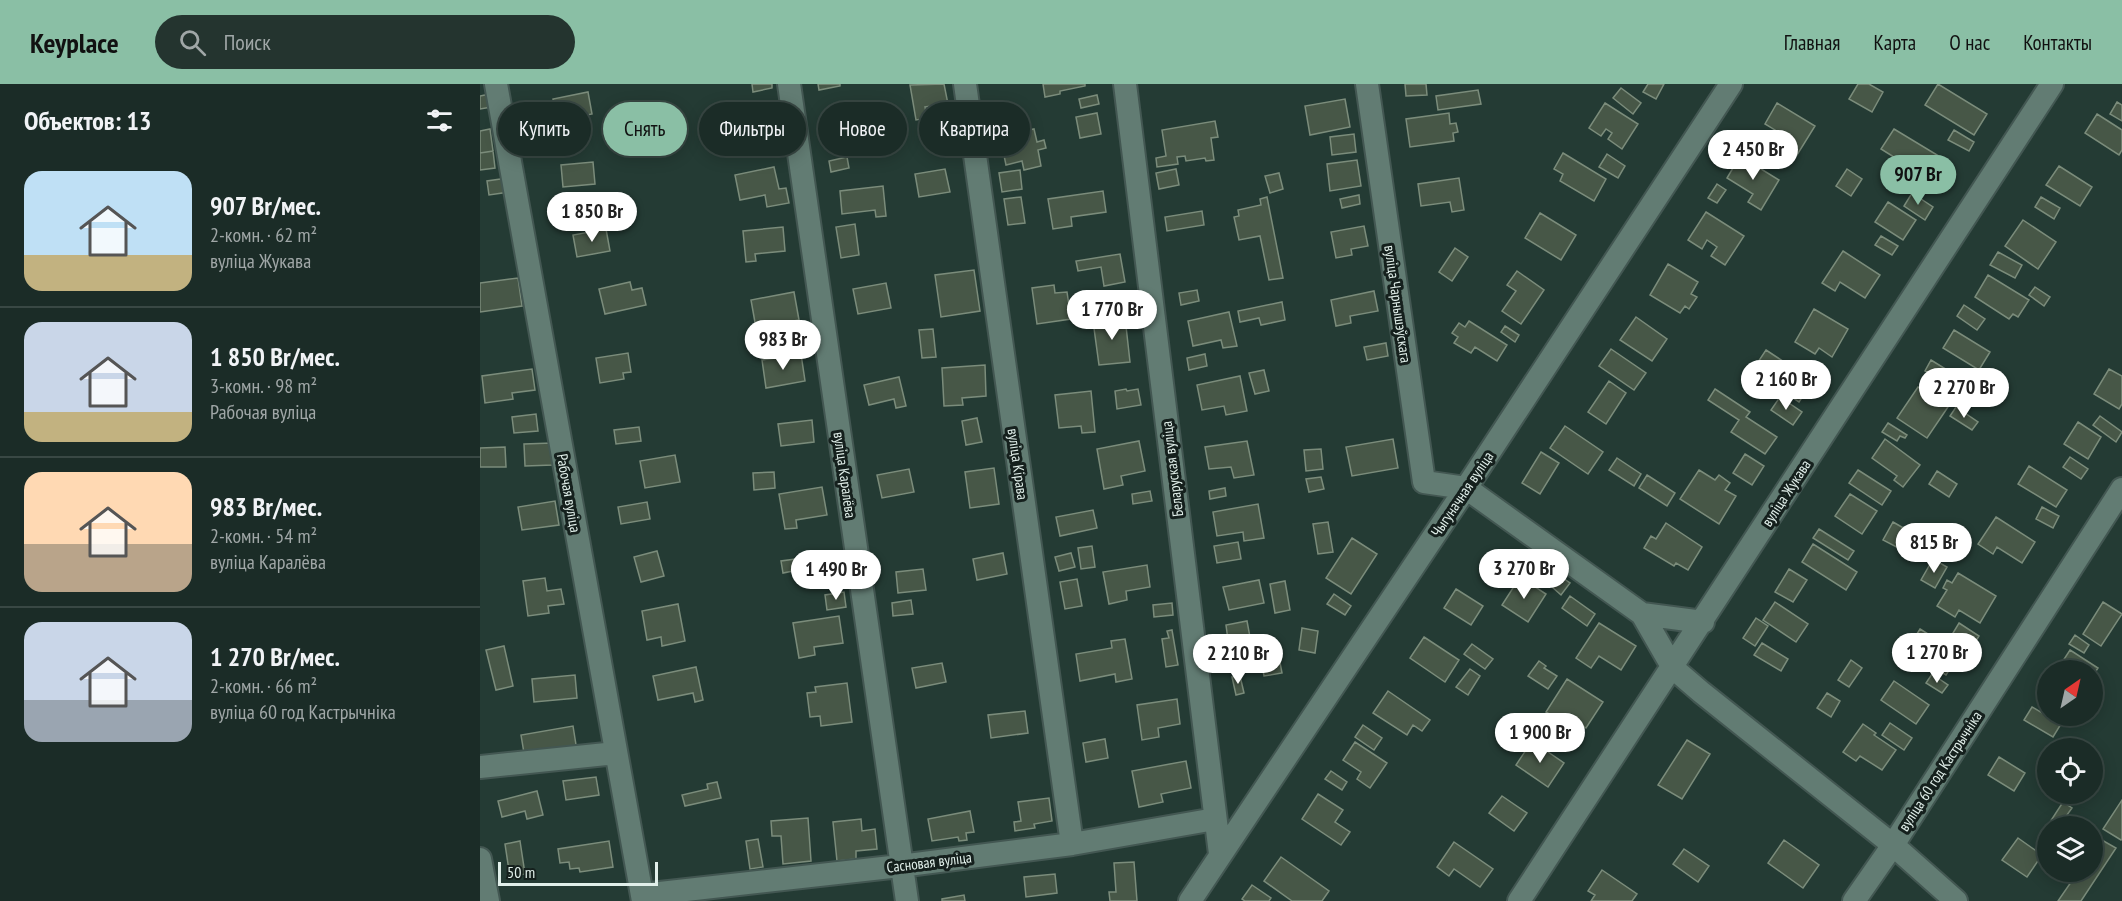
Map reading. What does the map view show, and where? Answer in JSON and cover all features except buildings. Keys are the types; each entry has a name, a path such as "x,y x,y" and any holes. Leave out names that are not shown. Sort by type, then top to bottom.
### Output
{"street":[{"name":"Рабочая вуліца","path":"496,84 643,898"},
{"name":"вуліца Каралёва","path":"789,84 900,866 907,901"},
{"name":"вуліца Кірава","path":"965,84 1072,844"},
{"name":"Беларуская вуліца","path":"1125,84 1221,854"},
{"name":"вуліца Чарнышэўскага","path":"1366,84 1424,482 1467,488"},
{"name":"Чыгуначная вуліца","path":"1190,901 1467,488 1731,84"},
{"name":"вуліца Жукава","path":"1519,901 2052,84"},
{"path":"1467,488 1642,614 1673,668 1893,845 1956,901"},
{"name":"вуліца 60 год Кастрычніка","path":"1854,901 1893,845 2122,489"},
{"path":"1642,614 1703,622"},
{"path":"480,767 616,753"},
{"name":"Сасновая вуліца","path":"643,898 1072,844 1215,819"},
{"path":"480,859 488,901"}]}
